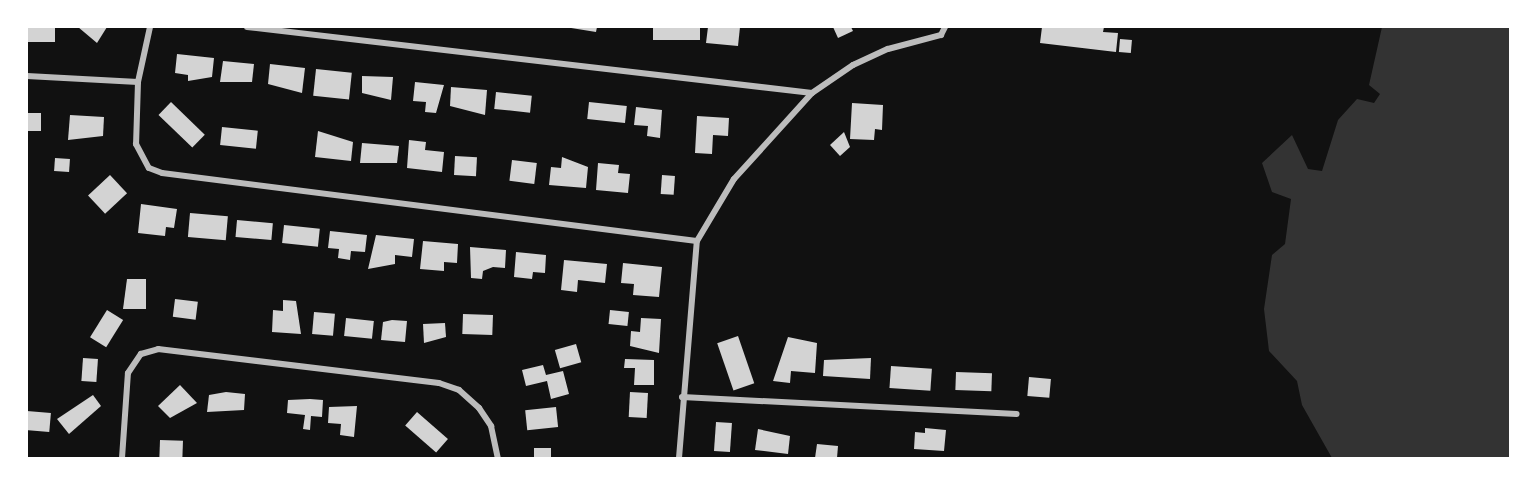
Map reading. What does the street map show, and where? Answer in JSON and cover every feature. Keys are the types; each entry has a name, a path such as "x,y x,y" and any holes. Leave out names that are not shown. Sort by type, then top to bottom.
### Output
{"street":[{"path":"150,27 138,82 139,156 162,173 697,241"},
{"path":"247,27 812,93"},
{"path":"679,458 682,397 697,241 734,179 812,93 853,65 888,49 941,35 945,27"},
{"path":"27,76 138,82"},
{"path":"122,458 128,373 141,354 158,349 439,382 479,408 491,426 498,458"},
{"path":"682,397 1017,414"}],"shaded area":[{"path":"1382,27 1510,27 1510,458 1332,458 1302,405 1297,381 1269,351 1264,309 1272,255 1285,244 1291,199 1272,192 1262,163 1292,135 1308,169 1322,171 1338,120 1357,99 1374,103 1380,94 1369,85"}],"building":[{"path":"27,27 55,27 55,42 27,42"},
{"path":"78,27 107,27 97,43"},
{"path":"565,27 597,27 596,32"},
{"path":"653,27 700,27 700,40 653,40"},
{"path":"708,27 740,27 738,46 706,43"},
{"path":"833,27 851,27 853,31 838,38"},
{"path":"1042,27 1104,27 1103,32 1118,33 1116,52 1040,43"},
{"path":"1120,39 1132,40 1131,53 1119,52"},
{"path":"177,54 214,58 212,77 188,81 188,75 175,73"},
{"path":"223,61 254,64 252,82 220,82"},
{"path":"270,64 305,68 302,93 268,84"},
{"path":"316,69 352,73 349,100 313,96"},
{"path":"362,76 393,77 391,100 362,93"},
{"path":"415,82 444,85 436,113 425,112 426,102 413,101"},
{"path":"451,87 487,90 485,115 450,106"},
{"path":"496,92 532,96 530,113 494,109"},
{"path":"171,102 205,135 192,148 158,115"},
{"path":"589,102 627,106 625,123 587,119"},
{"path":"852,103 883,105 882,130 875,129 874,140 850,139"},
{"path":"636,107 662,110 660,138 647,136 648,126 634,125"},
{"path":"27,113 41,113 41,131 27,131"},
{"path":"70,115 104,117 103,136 68,140"},
{"path":"697,116 729,118 728,136 713,135 712,154 695,153"},
{"path":"222,127 258,131 256,149 220,145"},
{"path":"318,131 353,142 351,161 315,157"},
{"path":"844,132 850,147 840,156 830,145"},
{"path":"409,140 426,142 425,150 444,152 442,172 407,168"},
{"path":"362,143 399,146 397,163 360,163"},
{"path":"455,156 477,157 476,176 454,175"},
{"path":"562,157 588,167 586,188 549,185 551,167 561,168"},
{"path":"55,158 70,159 69,172 54,171"},
{"path":"512,160 537,163 534,184 509,181"},
{"path":"598,163 619,165 618,173 630,174 628,193 596,190"},
{"path":"110,175 127,193 105,214 88,195"},
{"path":"662,175 675,176 674,195 661,194"},
{"path":"141,204 177,209 174,228 166,227 165,236 138,233"},
{"path":"190,213 228,216 226,240 188,237"},
{"path":"237,220 273,223 271,240 236,237"},
{"path":"284,225 320,229 318,247 282,243"},
{"path":"330,231 367,235 365,252 351,251 350,260 338,258 339,249 328,248"},
{"path":"376,235 414,239 412,257 395,255 395,264 368,269"},
{"path":"423,241 458,244 457,263 444,262 444,271 420,269"},
{"path":"470,247 506,250 505,268 493,267 483,271 482,279 471,278"},
{"path":"516,252 546,255 545,273 533,272 532,279 514,277"},
{"path":"564,260 607,264 605,283 578,280 577,292 561,290"},
{"path":"623,263 662,267 659,297 633,295 634,284 621,283"},
{"path":"127,279 146,279 146,309 123,309"},
{"path":"175,299 198,302 196,320 173,317"},
{"path":"283,300 296,301 301,334 272,332 273,310 283,311"},
{"path":"107,310 123,320 106,347 90,337"},
{"path":"610,310 629,312 627,326 609,324"},
{"path":"314,312 335,314 333,336 312,334"},
{"path":"463,314 493,315 492,335 462,334"},
{"path":"346,318 374,321 372,339 344,336"},
{"path":"641,318 661,319 659,353 630,346 631,331 640,332"},
{"path":"407,321 405,342 381,340 383,322"},
{"path":"445,323 446,337 424,343 423,324"},
{"path":"738,336 754,383 733,390 717,343"},
{"path":"788,337 817,343 815,373 791,371 790,383 773,381"},
{"path":"576,344 581,362 560,368 555,350"},
{"path":"83,358 98,359 96,382 81,381"},
{"path":"871,358 870,379 823,376 824,360"},
{"path":"625,359 654,360 654,385 634,385 635,368 624,368"},
{"path":"543,365 546,375 563,371 569,394 551,399 547,381 526,386 522,370"},
{"path":"891,366 932,369 930,391 889,388"},
{"path":"956,372 992,373 991,391 955,390"},
{"path":"1029,377 1051,379 1049,398 1027,396"},
{"path":"180,385 197,403 170,418 158,406"},
{"path":"226,392 245,394 244,410 207,412 209,395"},
{"path":"630,392 648,393 647,418 629,417"},
{"path":"93,395 101,406 69,434 57,419"},
{"path":"288,400 323,400 322,417 311,416 310,430 303,429 305,415 287,413"},
{"path":"357,406 354,437 340,435 341,424 328,423 329,407"},
{"path":"556,407 558,427 527,430 525,410"},
{"path":"27,411 51,413 49,432 27,430"},
{"path":"417,412 448,439 436,452 405,426"},
{"path":"716,422 732,423 730,452 714,451"},
{"path":"925,428 946,430 944,451 914,449 915,432 925,433"},
{"path":"758,429 790,436 788,454 755,450"},
{"path":"160,440 183,441 182,458 159,458"},
{"path":"817,444 838,446 837,458 815,458"},
{"path":"534,448 551,448 551,458 534,458"}]}
